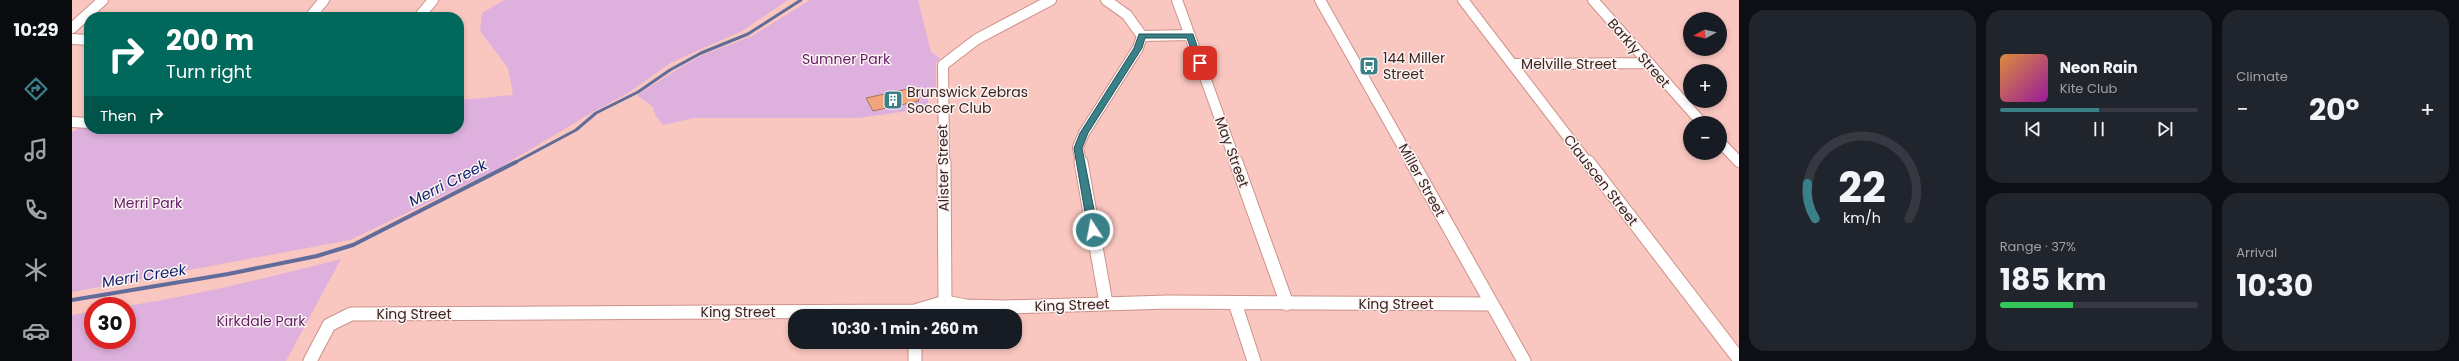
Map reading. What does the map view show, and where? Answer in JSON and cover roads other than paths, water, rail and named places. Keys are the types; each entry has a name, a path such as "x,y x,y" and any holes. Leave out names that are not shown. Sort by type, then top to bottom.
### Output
{"street":[{"path":"89,12 102,0"},
{"path":"314,12 324,0"},
{"path":"423,12 433,0"},
{"name":"Alister Street","path":"945,302 943,65 977,39 1051,0"},
{"path":"1106,0 1119,6 1134,19 1142,36 1138,48 1084,133 1078,148 1106,303"},
{"name":"May Street","path":"1177,0 1287,304"},
{"name":"Miller Street","path":"1320,0 1524,361"},
{"name":"Clauscen Street","path":"1463,0 1739,359"},
{"name":"Barkly Street","path":"1593,0 1696,116"},
{"path":"72,28 84,17"},
{"path":"1142,36 1190,35"},
{"path":"72,40 84,40"},
{"name":"Melville Street","path":"1513,64 1649,63"},
{"path":"72,122 84,122"},
{"path":"1727,149 1739,162"},
{"name":"King Street","path":"925,309 945,302 966,306 1004,307 1106,303 1492,304"},
{"path":"1235,303 1254,361"},
{"name":"King Street","path":"310,361 329,325 351,314 788,313"},
{"path":"915,349 915,361"}],"waterway":[{"name":"Merri Creek","path":"514,163 576,130 596,113 638,92 670,70 701,53 748,34 801,0"},
{"name":"Merri Creek","path":"72,300 228,274 317,256 353,245 516,162"}],"place":[{"name":"144 Miller Street","path":"1369,66"},
{"name":"Brunswick Zebras Soccer Club","path":"893,100"}],"park label":[{"name":"Sumner Park","path":"846,59"},
{"name":"Merri Park","path":"148,203"},
{"name":"Kirkdale Park","path":"261,321"}]}
